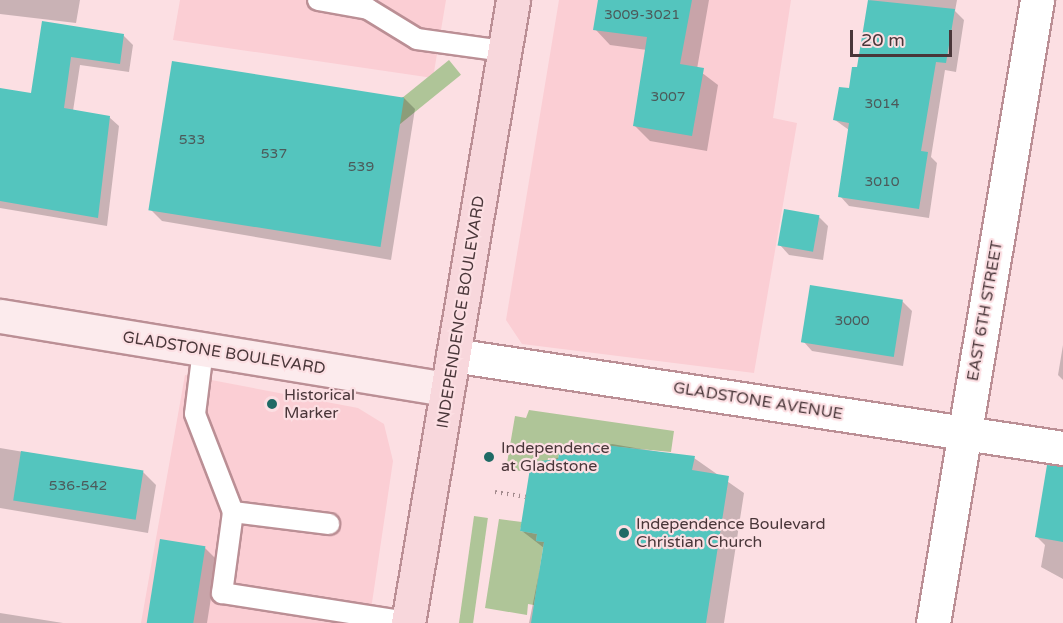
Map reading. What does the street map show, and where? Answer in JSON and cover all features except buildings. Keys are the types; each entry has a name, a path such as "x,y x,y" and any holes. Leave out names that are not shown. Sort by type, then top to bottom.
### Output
{"main road":[{"name":"INDEPENDENCE BOULEVARD","path":"408,622 513,0"}],"street":[{"name":"EAST 6TH STREET","path":"933,623 1037,0"},
{"name":"GLADSTONE BOULEVARD","path":"0,316 447,388"},
{"name":"GLADSTONE AVENUE","path":"453,355 1063,448"}],"lane":[{"path":"318,0 368,9 417,39 504,51"},
{"path":"203,350 195,414 233,512 222,592 408,622"},
{"path":"233,512 329,524"}],"path":[{"path":"495,492 526,497"}],"shaded area":[{"path":"180,0 446,0 433,78 173,40"},
{"path":"559,0 791,0 773,118 797,123 754,373 522,344 506,320"},
{"path":"185,375 358,408 384,424 393,461 369,623 141,623"}],"green space":[{"path":"449,60 461,75 303,203 291,188"},
{"path":"529,410 674,431 671,452 588,444 586,453 560,449 558,459 548,458 547,464 531,462 529,472 506,469 515,416 526,418"},
{"path":"474,516 488,518 473,623 459,623"},
{"path":"499,519 522,522 520,531 537,534 536,541 544,542 534,605 528,604 527,615 485,608"}],"place":[{"name":"Historical Marker","path":"272,404"},
{"name":"Independence at Gladstone","path":"489,457"},
{"name":"Independence Boulevard Christian Church","path":"624,533"}]}
